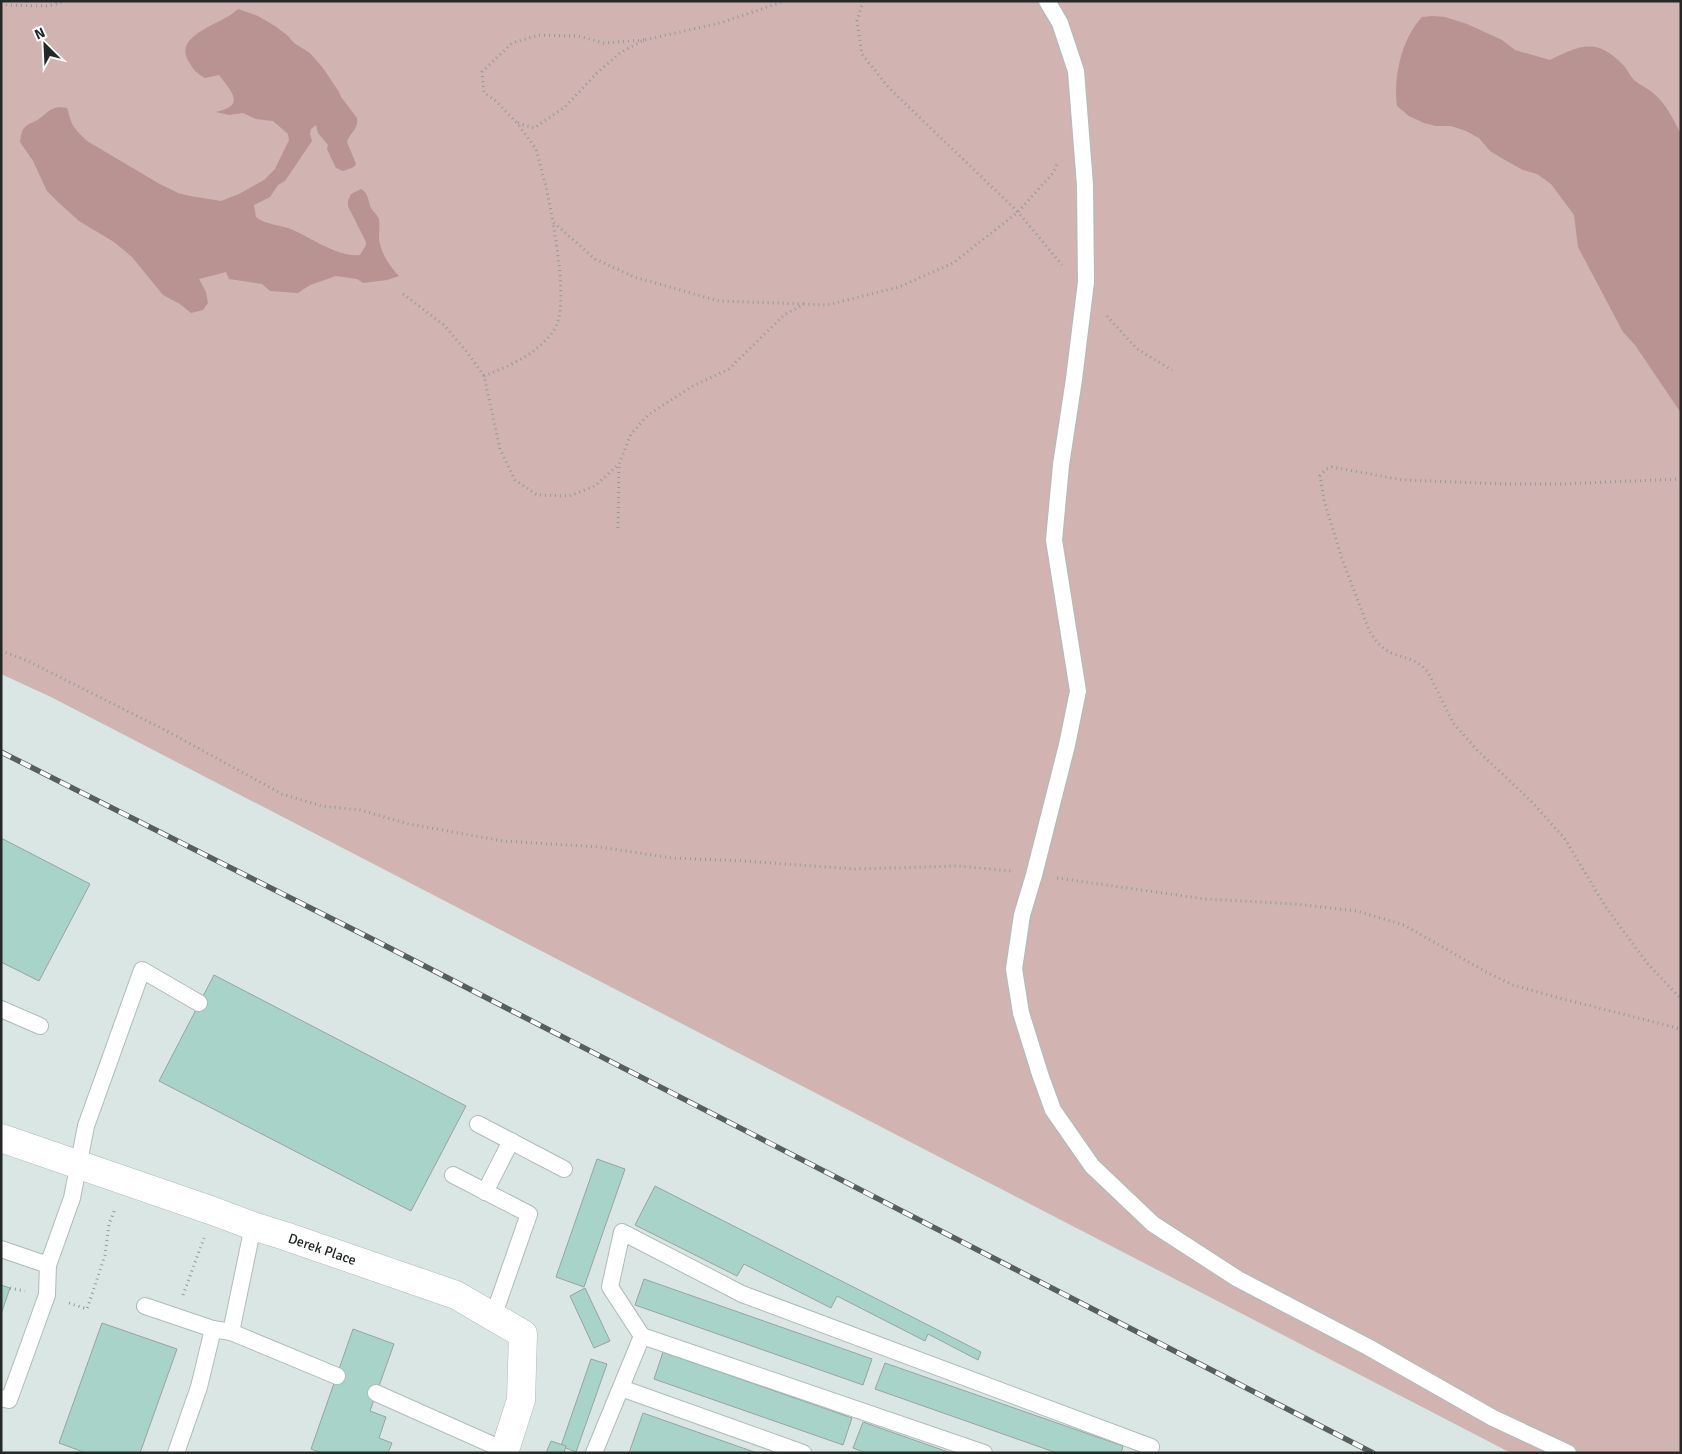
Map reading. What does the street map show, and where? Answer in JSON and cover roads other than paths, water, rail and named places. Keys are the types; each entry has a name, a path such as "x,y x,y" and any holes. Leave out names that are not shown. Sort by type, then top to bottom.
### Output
{"street":[{"name":"Derek Place","path":"1,1138 456,1295 524,1334 521,1400 504,1451"}],"lane":[{"path":"1047,1 1060,23 1076,71 1085,185 1085,292 1061,465 1054,540 1078,691 1067,745 1022,915 1014,969 1021,1013 1040,1074 1053,1110 1092,1166 1153,1224 1238,1279 1368,1347 1493,1418 1568,1453"},
{"path":"1,1398 9,1400 46,1295 48,1266 72,1198 86,1126 142,970 199,1003"},
{"path":"1,1009 40,1026"},
{"path":"478,1124 564,1168"},
{"path":"485,1192 511,1142"},
{"path":"454,1175 529,1214 493,1316"},
{"path":"232,1332 253,1226"},
{"path":"984,1453 642,1336 610,1287 622,1232 742,1294 1151,1447 1149,1453"},
{"path":"1,1249 48,1266"},
{"path":"145,1306 213,1329 232,1332 337,1376"},
{"path":"176,1453 200,1387 213,1329"},
{"path":"594,1453 642,1336"},
{"path":"621,1388 803,1453"},
{"path":"376,1393 504,1451"}],"railway":[{"path":"1,752 376,941 1373,1453"}]}
